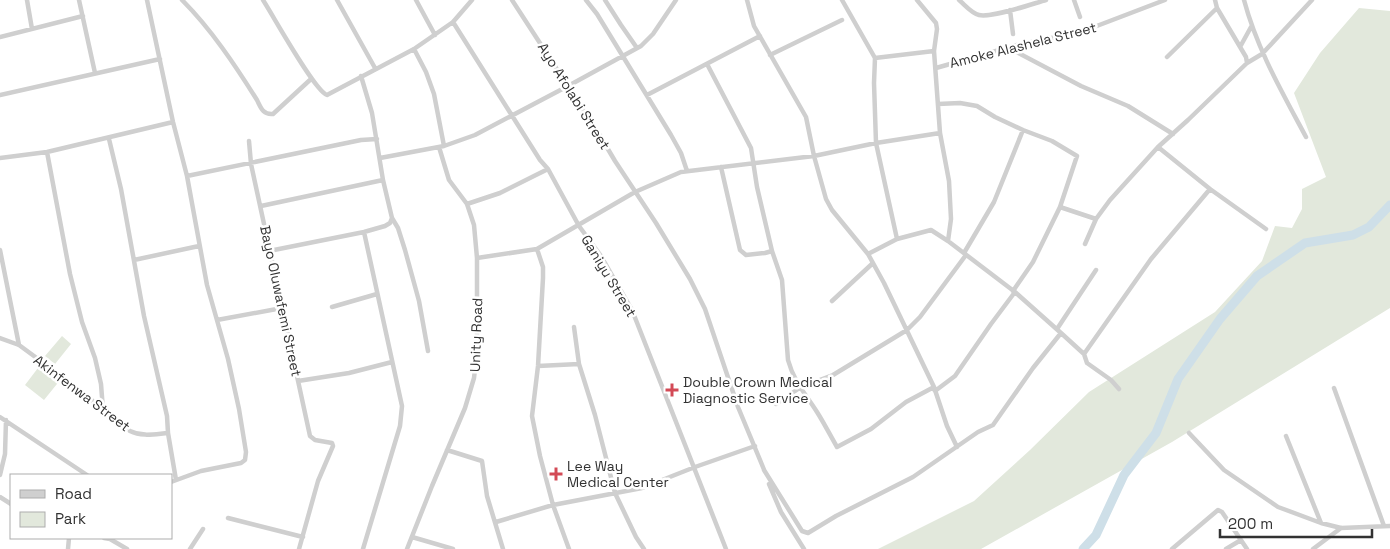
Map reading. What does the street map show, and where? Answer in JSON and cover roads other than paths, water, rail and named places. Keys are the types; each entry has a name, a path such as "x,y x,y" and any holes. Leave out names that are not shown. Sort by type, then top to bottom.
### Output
{"street":[{"path":"27,0 32,29"},
{"path":"79,0 95,73"},
{"path":"109,139 121,189 142,308 167,416 173,481 201,471 241,463 245,460 246,452 239,409 199,246 187,176 173,122 147,0"},
{"path":"182,0 210,30 248,86 263,112 273,114 311,79"},
{"path":"263,0 311,79 323,94 327,95 414,49 453,22 472,0"},
{"path":"337,0 375,68"},
{"path":"416,0 435,35"},
{"name":"Ayo Afolabi Street","path":"512,0 661,231 706,309 738,407 764,470"},
{"path":"586,0 597,14 647,95 681,153 687,171"},
{"path":"605,0 637,48"},
{"path":"380,158 442,147 475,135 512,116 637,48 653,34 676,0"},
{"path":"747,0 751,19 806,117 826,199 832,210 868,254 907,330 934,389 947,426 957,447"},
{"path":"842,0 875,58 876,142 897,239"},
{"path":"917,0 936,23 937,29 934,51 940,133 949,181 950,219 948,241"},
{"path":"959,0 970,10 978,14 1010,10 1046,0"},
{"path":"1074,0 1080,17"},
{"name":"Amoke Alashela Street","path":"936,68 1009,48 1081,32 1165,0"},
{"path":"1215,0 1217,8 1246,57 1246,63"},
{"path":"1244,0 1251,27 1262,54 1306,137"},
{"path":"1085,244 1096,219 1110,200 1158,147 1246,63 1262,54 1312,0"},
{"path":"1167,57 1217,8"},
{"path":"1010,10 1013,34"},
{"path":"0,37 83,16"},
{"path":"770,55 842,20"},
{"name":"Ganiyu Street","path":"453,22 540,160 548,169 579,226 601,256 632,310 726,549"},
{"path":"1240,47 1251,27"},
{"path":"647,95 760,36"},
{"path":"1009,48 1081,86 1128,106 1173,134"},
{"name":"Unity Road","path":"407,549 466,408 474,378 477,352 477,258 474,225 467,204 449,180 434,94 426,72 414,49"},
{"path":"875,58 934,51"},
{"path":"0,95 160,59"},
{"path":"707,64 751,148 752,163 772,251 782,280 788,360 794,378 837,446 871,429 906,402 934,389 955,376 1032,262 1060,207 1077,156 1052,141 995,117 977,106 960,103 938,104"},
{"path":"362,76 372,113 383,180 392,218 398,228 414,284 428,351"},
{"path":"0,158 47,152 109,139 173,122"},
{"path":"776,404 801,387 833,375 907,330 920,317 965,254 987,215 1023,130"},
{"path":"477,258 537,249 635,192 681,172 814,156 876,142 940,133"},
{"path":"187,176 361,140 377,139"},
{"name":"Bayo Oluwafemi Street","path":"249,141 251,164 310,436 315,440 332,443 332,450 318,480 303,536"},
{"path":"1158,147 1210,188 1266,228"},
{"path":"47,152 70,274 101,384 103,410"},
{"path":"721,167 740,250 746,255 772,251"},
{"path":"467,204 500,193 548,169"},
{"path":"260,206 383,180"},
{"path":"1084,354 1151,259 1210,188"},
{"path":"1060,207 1096,219"},
{"path":"269,251 364,232 386,226 392,218"},
{"path":"868,254 897,239 931,230 1014,291 1084,354 1087,362 1111,380 1119,389"},
{"path":"363,549 400,426 402,406 364,232"},
{"path":"134,260 199,246"},
{"path":"537,249 541,260 543,278 538,366 532,416 553,505 569,549"},
{"path":"0,250 19,346"},
{"path":"832,301 873,264"},
{"path":"1057,329 1096,270"},
{"path":"332,307 377,294"},
{"path":"217,320 282,308"},
{"path":"574,327 579,364 615,493 636,537 644,549"},
{"path":"764,470 802,531 808,533 836,516 913,477 978,432 993,425 1033,368 1061,333"},
{"name":"Akinfenwa Street","path":"0,338 19,346 136,434 168,433"},
{"path":"298,381 349,373 392,362"},
{"path":"538,366 579,364"},
{"path":"1189,433 1232,477 1278,507 1341,528 1387,526 1334,388"},
{"path":"0,417 86,474"},
{"path":"0,475 5,454 6,420"},
{"path":"1286,436 1322,523"},
{"path":"496,522 553,505 642,488 755,446"},
{"path":"447,450 482,461 484,464 487,496 503,549"},
{"path":"764,470 780,512 804,549"},
{"path":"1172,549 1218,510 1222,512 1248,549"},
{"path":"228,518 303,536 299,549"},
{"path":"1313,549 1341,528"},
{"path":"190,549 203,529"},
{"path":"412,537 453,549"},
{"path":"112,539 127,549"},
{"path":"1226,549 1241,540"}],"waterway":[{"path":"1083,549 1096,535 1124,475 1156,433 1178,379 1220,319 1257,276 1305,243 1353,235 1369,227 1390,205"}],"place":[{"name":"Double Crown Medical Diagnostic Service","path":"672,390"},
{"name":"Lee Way Medical Center","path":"556,474"}]}
